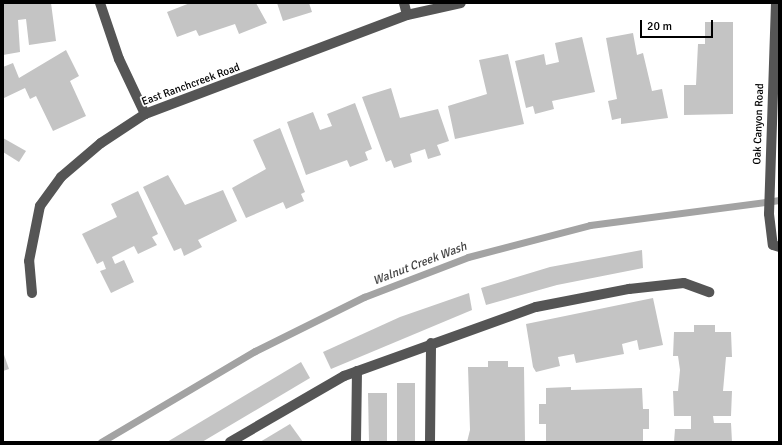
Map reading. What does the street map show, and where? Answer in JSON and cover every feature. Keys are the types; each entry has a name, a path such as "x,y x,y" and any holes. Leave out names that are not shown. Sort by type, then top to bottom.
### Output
{"street":[{"path":"100,3 119,59 145,114"},
{"path":"404,3 407,16"},
{"name":"East Ranchcreek Road","path":"32,293 29,261 40,206 61,177 101,143 145,114 407,16 461,3"},
{"name":"Oak Canyon Road","path":"776,3 769,184 769,214 776,246"},
{"path":"230,442 357,371 431,342 536,307 629,289 684,283 709,292"},
{"path":"430,442 431,342"},
{"path":"356,442 357,371"}],"building":[{"path":"3,3 51,3 56,41 29,45 26,19 18,20 20,52 3,55"},
{"path":"190,3 256,3 267,23 239,34 235,24 199,36 196,30 177,37 167,12"},
{"path":"277,3 309,3 312,12 283,21"},
{"path":"705,22 733,22 733,114 684,115 684,85 696,85 698,44 705,44"},
{"path":"633,33 637,55 643,53 652,91 662,89 668,118 621,124 621,118 612,120 608,101 617,99 606,38"},
{"path":"582,37 595,92 552,101 554,109 535,114 533,106 526,108 515,61 544,54 546,65 559,62 555,43"},
{"path":"66,50 79,76 70,81 86,116 53,131 36,96 30,99 25,88 4,98 3,67 13,63 19,78"},
{"path":"508,54 524,124 455,139 448,106 487,94 479,60"},
{"path":"391,88 400,118 438,109 449,141 437,145 441,155 428,159 425,149 410,154 412,162 394,168 391,160 386,162 362,97"},
{"path":"355,103 372,149 365,152 368,160 350,167 347,160 306,175 287,122 313,112 320,130 332,126 327,114"},
{"path":"280,128 305,192 301,194 304,201 286,209 283,202 246,218 232,188 266,169 253,140"},
{"path":"3,138 26,151 19,162 3,152"},
{"path":"168,175 185,205 223,190 237,221 198,240 202,247 184,256 181,248 174,251 143,187"},
{"path":"138,191 158,234 152,237 157,245 138,254 134,246 112,257 115,264 124,260 134,282 111,293 100,271 106,269 103,261 97,264 82,234 117,217 111,204"},
{"path":"642,250 643,268 557,285 486,305 481,288 550,267"},
{"path":"469,293 472,310 331,369 323,352 400,317"},
{"path":"653,298 663,345 639,350 637,340 622,344 624,354 576,363 574,354 558,357 560,366 536,372 533,367 526,324"},
{"path":"694,325 715,325 715,332 731,332 732,357 726,357 723,391 732,391 731,416 713,416 714,423 731,423 732,442 674,442 675,429 691,429 691,416 674,416 673,391 678,391 680,370 678,356 673,356 674,332 694,332"},
{"path":"3,352 9,369 3,371"},
{"path":"488,361 508,361 508,367 524,367 525,442 467,442 470,430 468,367 488,367"},
{"path":"301,362 310,378 202,442 167,442"},
{"path":"397,383 415,383 415,442 397,442"},
{"path":"571,387 571,390 642,388 643,409 649,409 649,429 643,429 643,442 546,442 546,424 539,424 539,404 546,404 546,388"},
{"path":"368,393 387,393 387,442 369,442"},
{"path":"290,424 303,442 260,442"}],"waterway":[{"name":"Walnut Creek Wash","path":"101,442 255,351 364,297 468,257 590,225 779,200"}]}
